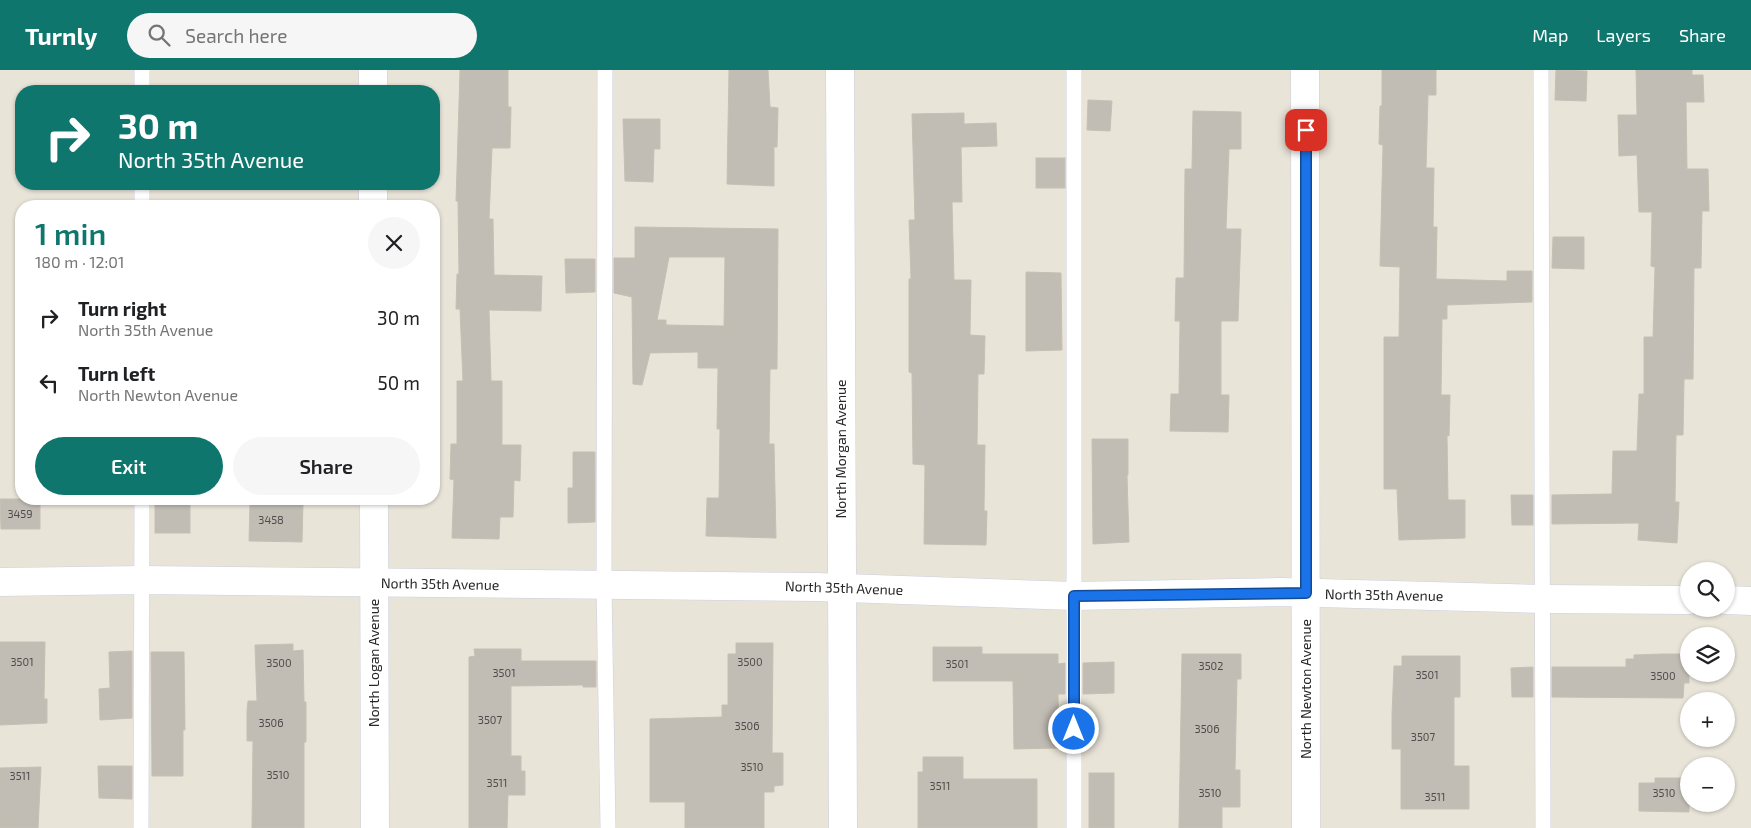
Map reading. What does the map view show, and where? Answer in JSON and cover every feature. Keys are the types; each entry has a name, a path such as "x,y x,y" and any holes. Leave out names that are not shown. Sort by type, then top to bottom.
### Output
{"street":[{"path":"373,70 373,85"},
{"name":"North Morgan Avenue","path":"840,70 843,828"},
{"name":"North Newton Avenue","path":"1306,70 1306,828"},
{"name":"North Logan Avenue","path":"374,505 375,828"},
{"name":"North 35th Avenue","path":"0,582 142,580 842,587 1074,596 1306,593 1544,600 1680,600"},
{"path":"1735,600 1751,601"}],"lane":[{"path":"142,70 142,85"},
{"path":"605,70 604,586 608,828"},
{"path":"1074,70 1074,828"},
{"path":"1541,70 1544,600 1542,828"},
{"path":"141,828 142,505"}],"building":[{"path":"460,70 508,70 508,107 511,107 510,148 492,148 489,219 493,219 494,275 542,276 541,311 489,310 491,381 502,381 502,445 521,445 520,481 514,480 513,517 500,517 499,539 452,538 454,480 450,479 451,444 457,444 457,381 463,381 460,309 456,309 457,274 459,274 458,201 456,201"},
{"path":"729,70 768,70 770,107 778,108 777,147 774,147 774,186 727,184"},
{"path":"1382,70 1436,70 1436,95 1428,95 1426,168 1434,168 1433,227 1437,227 1436,279 1507,281 1507,271 1532,271 1532,302 1447,305 1447,319 1442,319 1441,395 1450,395 1449,436 1447,435 1448,500 1465,500 1465,538 1399,540 1397,489 1384,489 1384,337 1399,337 1400,267 1380,266 1383,145 1379,144"},
{"path":"1556,70 1587,71 1586,101 1555,100"},
{"path":"1636,70 1692,70 1692,75 1703,75 1704,102 1686,102 1687,169 1708,169 1709,211 1702,211 1701,268 1694,268 1693,379 1684,379 1683,435 1676,435 1675,502 1679,502 1677,543 1638,540 1639,523 1552,524 1552,495 1612,494 1613,451 1637,451 1639,394 1644,394 1644,337 1653,337 1655,267 1651,266 1652,212 1639,212 1637,155 1619,156 1618,115 1637,115"},
{"path":"1088,100 1112,101 1110,131 1087,130"},
{"path":"1193,111 1241,112 1241,149 1229,149 1226,229 1241,229 1238,321 1221,321 1221,395 1229,395 1228,432 1170,431 1171,394 1179,394 1180,321 1175,321 1176,278 1184,278 1185,169 1192,169"},
{"path":"964,113 964,124 996,123 997,146 961,147 962,202 952,202 954,280 971,280 970,335 985,336 984,374 978,374 977,445 985,445 984,511 987,511 986,545 924,544 925,465 913,464 912,373 909,372 909,279 911,279 909,220 915,220 912,114"},
{"path":"623,119 660,119 660,149 654,149 653,182 625,181"},
{"path":"1036,158 1065,158 1065,188 1036,188"},
{"path":"635,227 778,229 777,369 770,369 769,444 774,444 776,538 706,536 707,498 719,498 720,429 717,429 718,368 698,368 698,352 650,353 642,385 633,384 632,297 614,293 614,258 635,258","holes":["669,257 725,257 724,326 666,325 666,320 657,320"]},
{"path":"1553,237 1584,237 1584,269 1552,268"},
{"path":"565,259 595,259 595,292 566,293"},
{"path":"1026,272 1061,273 1062,350 1026,351"},
{"path":"1092,439 1128,439 1129,542 1093,544"},
{"path":"573,452 595,452 595,522 568,523 568,488 573,488"},
{"path":"1511,495 1533,495 1533,525 1512,525"},
{"path":"0,499 15,499 15,505 40,505 40,529 1,529"},
{"path":"155,505 190,505 190,533 155,533"},
{"path":"250,505 303,505 302,542 249,541"},
{"path":"0,642 45,642 44,699 47,699 47,723 0,725"},
{"path":"736,643 773,643 772,753 783,753 783,785 774,786 774,792 764,792 764,828 685,828 685,802 650,802 650,719 722,717 722,705 728,705 728,654 736,654"},
{"path":"293,644 293,651 303,650 304,702 306,702 304,828 252,828 253,741 247,741 247,711 248,701 257,701 255,645"},
{"path":"933,647 982,647 982,654 1058,654 1058,664 1065,663 1065,694 1058,694 1059,748 1014,749 1013,681 933,681"},
{"path":"474,649 521,649 521,661 596,661 596,687 583,687 583,685 511,686 511,756 521,756 521,771 525,771 525,795 508,795 507,828 469,828 469,657 475,656"},
{"path":"132,651 132,718 100,720 99,689 110,688 109,652"},
{"path":"151,652 184,652 185,730 183,730 183,776 152,776"},
{"path":"1182,654 1241,654 1241,679 1237,679 1235,770 1240,770 1240,807 1222,807 1222,828 1179,828"},
{"path":"1680,654 1680,682 1689,683 1684,683 1683,692 1680,692 1680,698 1552,697 1552,667 1626,667 1626,659 1634,659 1634,655"},
{"path":"1402,656 1460,656 1460,697 1454,697 1454,766 1469,766 1469,809 1401,809 1401,749 1392,749 1392,715 1394,666 1402,666"},
{"path":"1114,662 1114,693 1083,694 1083,663"},
{"path":"1533,667 1533,697 1512,697 1511,668"},
{"path":"923,757 963,757 963,779 1037,779 1037,828 918,828 918,772 923,772"},
{"path":"98,766 132,766 132,799 99,798"},
{"path":"41,767 38,828 0,828 0,768"},
{"path":"1089,773 1114,773 1114,828 1089,828"},
{"path":"1655,778 1680,778 1680,812 1639,811 1639,783 1655,783"}],"route":[{"path":"1074,729 1074,596 1306,593 1306,130"}]}
